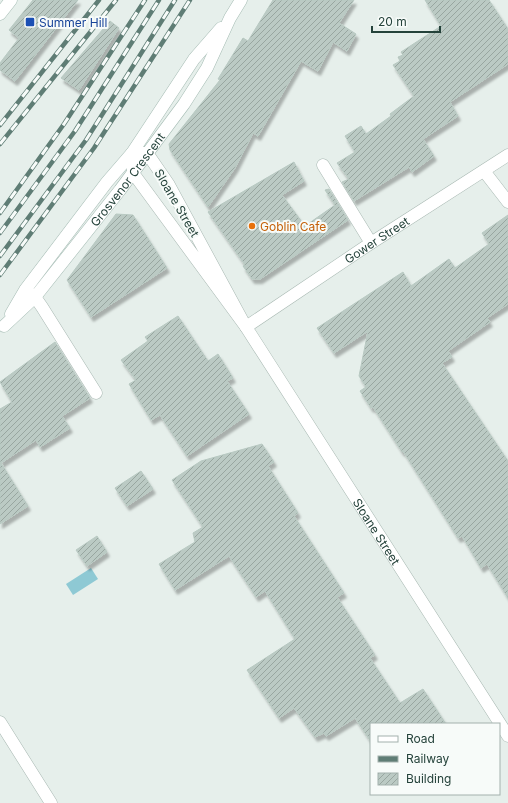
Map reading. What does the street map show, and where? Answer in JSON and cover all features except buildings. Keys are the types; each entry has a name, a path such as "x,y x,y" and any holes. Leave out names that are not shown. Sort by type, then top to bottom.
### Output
{"street":[{"path":"0,14 11,0"},
{"name":"Grosvenor Crescent","path":"2,328 35,297 133,173 184,104 207,68 230,18 241,0"},
{"name":"Grosvenor Crescent","path":"2,328 25,290 107,182 132,152 194,59 230,18"},
{"path":"133,173 132,152 147,153"},
{"name":"Sloane Street","path":"147,153 169,185 178,205 210,259 246,327"},
{"name":"Gower Street","path":"246,327 370,243 508,155"},
{"path":"323,165 370,243"},
{"path":"484,171 508,202"},
{"name":"Sloane Street","path":"133,173 246,327 500,723"},
{"path":"25,290 35,297 96,393"},
{"path":"0,722 51,803"},
{"name":"Sloane Street","path":"500,724 508,736"}],"water":[{"path":"91,568 98,579 73,595 66,584"}],"railway":[{"path":"0,125 99,0"},
{"path":"0,144 116,0"},
{"path":"0,213 64,124 145,0"},
{"path":"0,233 75,131 159,0"},
{"path":"0,256 86,140 175,0"},
{"path":"0,275 94,148 190,0"}],"place":[{"name":"Summer Hill","path":"30,22"},
{"name":"Goblin Cafe","path":"252,226"}]}
